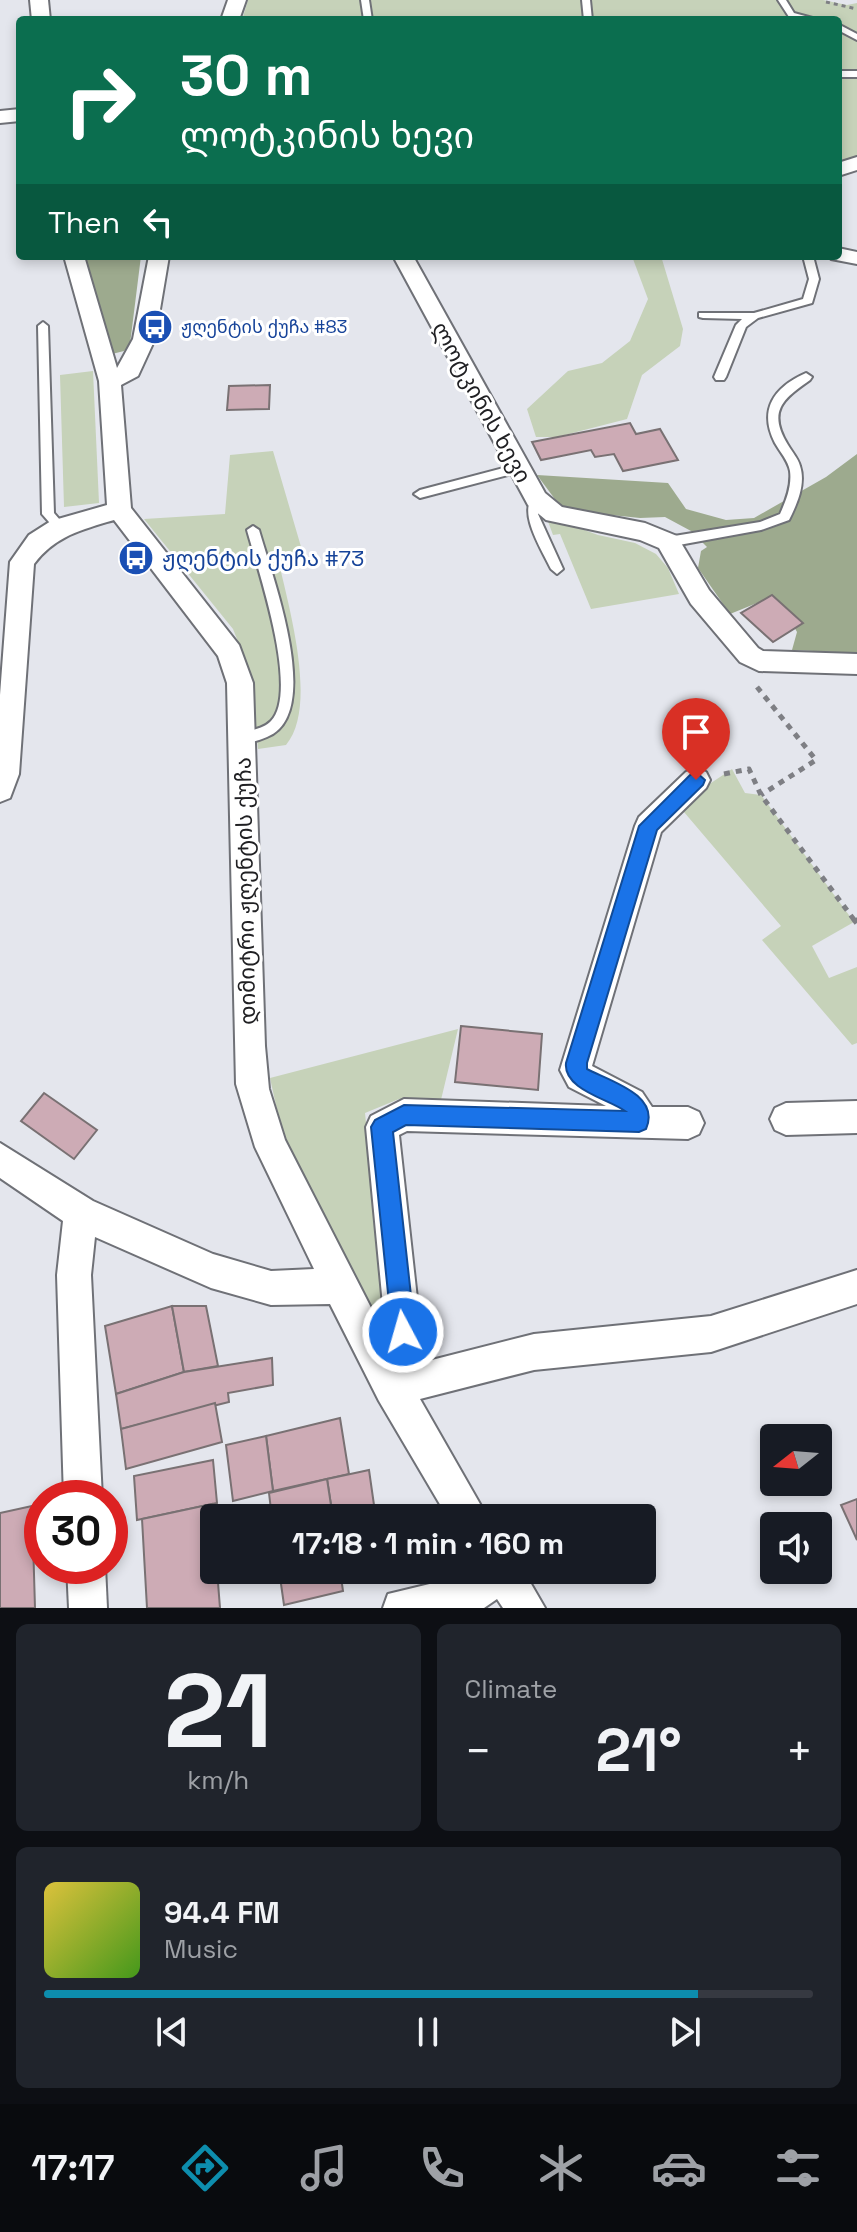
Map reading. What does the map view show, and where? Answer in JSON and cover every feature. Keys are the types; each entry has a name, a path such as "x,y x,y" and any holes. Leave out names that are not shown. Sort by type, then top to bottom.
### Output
{"street":[{"path":"0,790 5,774 14,688 22,562 38,541 60,527 119,510 110,381 75,260"},
{"path":"110,381 130,371 144,339 158,260"},
{"name":"ლოტკინის ხევი","path":"405,260 536,499 555,514 645,532 668,542"},
{"name":"დიმიტრი ჟღენტის ქუჩა","path":"119,510 230,652 240,683 253,1088 271,1145 392,1388 461,1504"},
{"path":"668,542 700,597 749,655 759,661 857,664"},
{"path":"639,1122 637,1109 631,1103 580,1076 576,1070 577,1063 649,826 696,780"},
{"path":"392,1388 406,1362 382,1127 404,1115 688,1123"},
{"path":"786,1119 857,1117"},
{"path":"0,1159 81,1213 211,1271 271,1288 339,1286"},
{"path":"81,1213 74,1275 82,1480"},
{"path":"392,1388 534,1352 711,1334 857,1287"},
{"path":"87,1584 88,1608"},
{"path":"402,1608 490,1585 526,1608"}],"lane":[{"path":"782,0 794,16"},
{"path":"703,315 754,316 808,301 814,279 809,260"},
{"path":"720,377 741,325 754,316"},
{"path":"43,326 48,514 60,527"},
{"path":"668,542 761,526 785,517 796,474 790,455 780,441 771,410 775,400 806,377"},
{"path":"420,494 519,468"},
{"path":"536,499 532,514 557,569"},
{"path":"242,738 265,733 279,721 285,707 286,653 253,530"}],"path":[{"path":"751,679 798,733 816,760 761,795"},
{"path":"696,780 749,769 761,795 857,923"}],"green space":[{"path":"248,0 823,0 847,5 857,3 857,158 842,165 842,16 243,16"},
{"path":"86,260 140,260 130,344 124,351 112,354"},
{"path":"633,260 662,260 683,329 680,346 642,375 627,419 557,437 536,437 527,409 568,371 602,363 630,341 648,299"},
{"path":"93,371 99,503 64,507 60,375"},
{"path":"273,451 304,557 279,563 298,657 300,707 295,728 286,745 258,749 251,674 233,629 144,519 225,514 230,455"},
{"path":"857,454 857,653 792,650 797,632 779,601 762,601 730,614 698,568 701,551 707,547 691,531 665,517 640,518 563,510 537,475 668,483 686,509 726,520 754,518 826,477"},
{"path":"546,516 598,535 635,543 656,554 668,568 679,594 591,609 560,534 553,535"},
{"path":"732,769 745,793 761,795 854,922 812,946 829,978 857,967 857,1043 852,1045 762,940 781,926 678,805"},
{"path":"458,1029 440,1104 399,1099 365,1113 388,1338 379,1340 286,1151 270,1078"}],"building":[{"path":"270,385 269,409 227,410 229,386"},
{"path":"630,423 636,434 660,429 678,460 623,471 614,454 595,457 591,450 541,460 532,442"},
{"path":"772,595 803,623 773,642 741,613"},
{"path":"461,1026 542,1034 538,1090 455,1082"},
{"path":"44,1093 97,1130 74,1159 21,1121"},
{"path":"172,1306 184,1372 116,1394 105,1326"},
{"path":"172,1306 206,1306 218,1366 184,1372"},
{"path":"272,1358 273,1385 228,1393 229,1402 121,1429 116,1394 184,1372"},
{"path":"215,1403 222,1442 126,1469 121,1429"},
{"path":"340,1418 349,1474 273,1491 266,1436"},
{"path":"266,1436 273,1491 233,1501 226,1445"},
{"path":"213,1460 217,1503 200,1504 200,1507 137,1520 134,1476"},
{"path":"369,1470 374,1504 331,1504 327,1479"},
{"path":"327,1479 331,1504 270,1504 269,1493"},
{"path":"857,1499 857,1540 841,1505"},
{"path":"200,1507 200,1584 218,1584 220,1608 147,1608 142,1519"},
{"path":"24,1508 24,1584 34,1584 35,1608 0,1608 0,1513"},
{"path":"281,1584 342,1584 343,1591 284,1605"}],"place":[{"name":"ჟღენტის ქუჩა #83","path":"155,327"},
{"name":"ჟღენტის ქუჩა #73","path":"136,558"}],"route":[{"path":"403,1332 382,1127 404,1115 639,1122 637,1109 631,1103 580,1076 576,1070 577,1063 649,826 696,780"}]}
